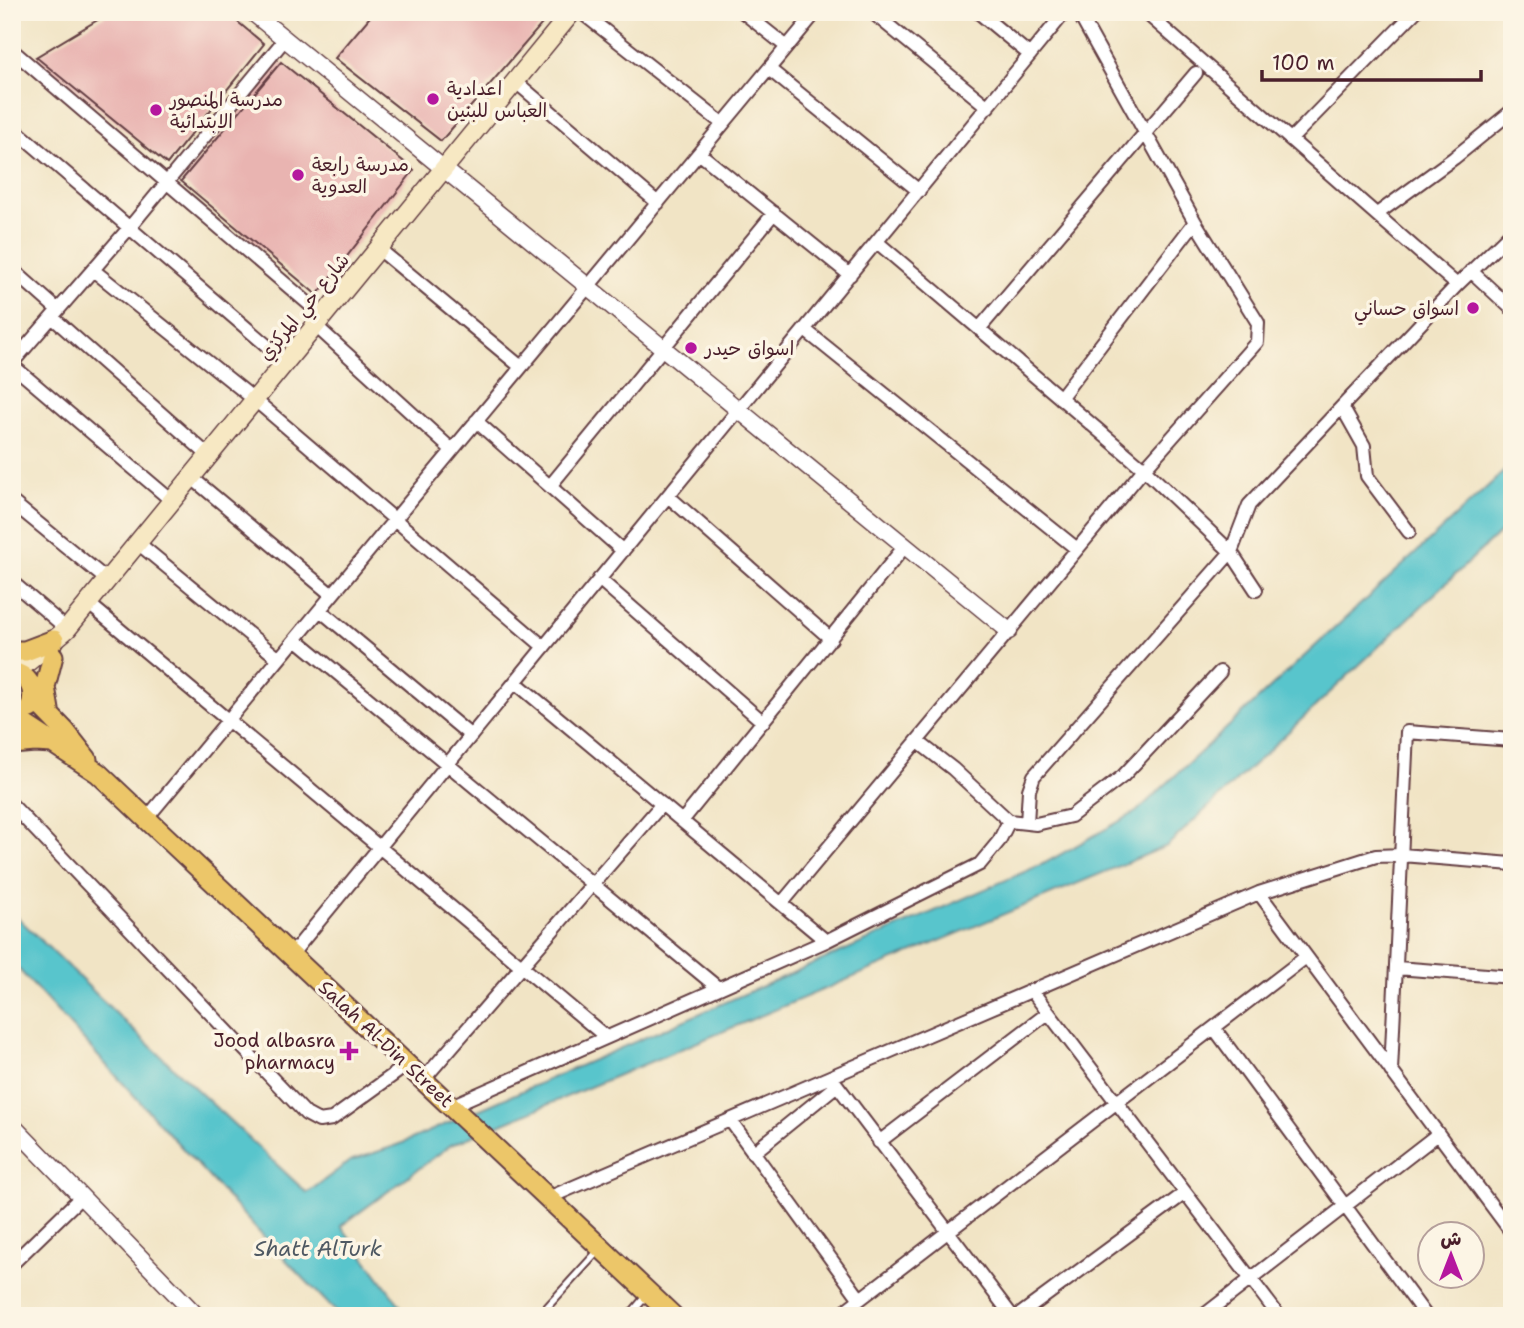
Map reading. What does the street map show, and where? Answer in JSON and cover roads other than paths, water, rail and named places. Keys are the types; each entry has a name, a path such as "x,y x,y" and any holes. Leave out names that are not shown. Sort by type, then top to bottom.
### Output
{"main road":[{"name":"شارع حي المركزي","path":"33,693 58,642 88,603 572,12"},
{"name":"شارع حي المركزي","path":"14,672 58,642"},
{"path":"12,651 25,651 58,642"},
{"path":"52,717 45,687 58,642"},
{"name":"Salah Al-Din Street","path":"14,672 26,678 33,693 98,773 673,1316"},
{"path":"14,721 28,711 33,693"},
{"name":"Salah Al-Din Street","path":"14,721 98,773"},
{"path":"12,744 35,741 52,743"}],"street":[{"path":"252,12 1009,631"},
{"path":"581,12 723,124"},
{"path":"743,12 787,47"},
{"path":"147,818 816,12"},
{"path":"872,12 988,107"},
{"path":"978,12 1030,55"},
{"path":"291,955 1065,12"},
{"path":"782,903 1144,469 1257,342 1258,323 1195,222 1078,12"},
{"path":"1144,12 1457,285"},
{"path":"1291,139 1415,12"},
{"path":"172,501 12,364 130,227 285,39"},
{"path":"14,56 166,182 320,321 453,450"},
{"path":"769,69 919,191"},
{"path":"979,329 1196,72"},
{"path":"516,82 658,203"},
{"path":"1377,214 1454,158 1512,111"},
{"path":"12,127 286,362"},
{"path":"699,153 850,275"},
{"path":"550,486 774,213"},
{"path":"1060,398 1195,222"},
{"path":"1027,823 1029,790 1034,776 1231,552 1249,505 1457,285 1512,232"},
{"path":"877,242 1144,469 1231,552 1255,590"},
{"path":"379,248 521,368"},
{"path":"12,269 55,313 209,456"},
{"path":"93,270 255,400 544,647"},
{"path":"1471,271 1512,309"},
{"path":"805,330 1077,549"},
{"path":"1342,407 1364,446 1367,476 1409,532"},
{"path":"476,421 623,551"},
{"path":"191,477 332,595"},
{"path":"668,496 831,639"},
{"path":"12,502 107,580"},
{"path":"138,543 279,659"},
{"path":"682,821 905,546"},
{"path":"599,579 763,722"},
{"path":"12,582 58,642"},
{"path":"88,603 606,1037"},
{"path":"320,610 471,736"},
{"path":"296,639 717,987"},
{"path":"917,741 953,769 1009,821 1036,824 1071,816 1123,776 1220,673"},
{"path":"515,682 826,941"},
{"path":"1391,1071 1407,732 1512,740"},
{"path":"423,1080 662,804"},
{"path":"12,805 306,1114 319,1121 332,1119 407,1065"},
{"path":"451,1106 826,941 980,864 999,841 1009,821"},
{"path":"548,1199 730,1120 834,1081 1032,991 1259,893 1376,856 1402,855 1512,864"},
{"path":"1259,893 1511,1232"},
{"path":"838,1316 1306,957"},
{"path":"1397,968 1512,978"},
{"path":"1032,991 1279,1316"},
{"path":"879,1142 1048,1013"},
{"path":"1214,1028 1426,1316"},
{"path":"834,1081 1012,1316"},
{"path":"754,1153 834,1081"},
{"path":"730,1120 860,1299"},
{"path":"13,1127 197,1316"},
{"path":"1203,1316 1438,1134"},
{"path":"1018,1316 1185,1193"},
{"path":"12,1264 82,1196"}],"lane":[{"path":"538,1316 601,1248"},
{"path":"629,1316 649,1293"}],"water":[{"name":"Shatt AlTurk","path":"1512,464 1512,521 1167,846 451,1145 341,1226 408,1316 340,1316 260,1233 12,962 12,912 307,1193 350,1161 398,1145 1045,863 1136,812"}],"place":[{"name":"اعدادية العباس للبنين","path":"433,99"},
{"name":"مدرسة المنصور الابتدائية","path":"156,110"},
{"name":"مدرسة رابعة العدوية","path":"298,175"},
{"name":"اسواق حساني","path":"1473,308"},
{"name":"اسواق حيدر","path":"691,348"},
{"name":"Jood albasra pharmacy","path":"349,1051"}]}
